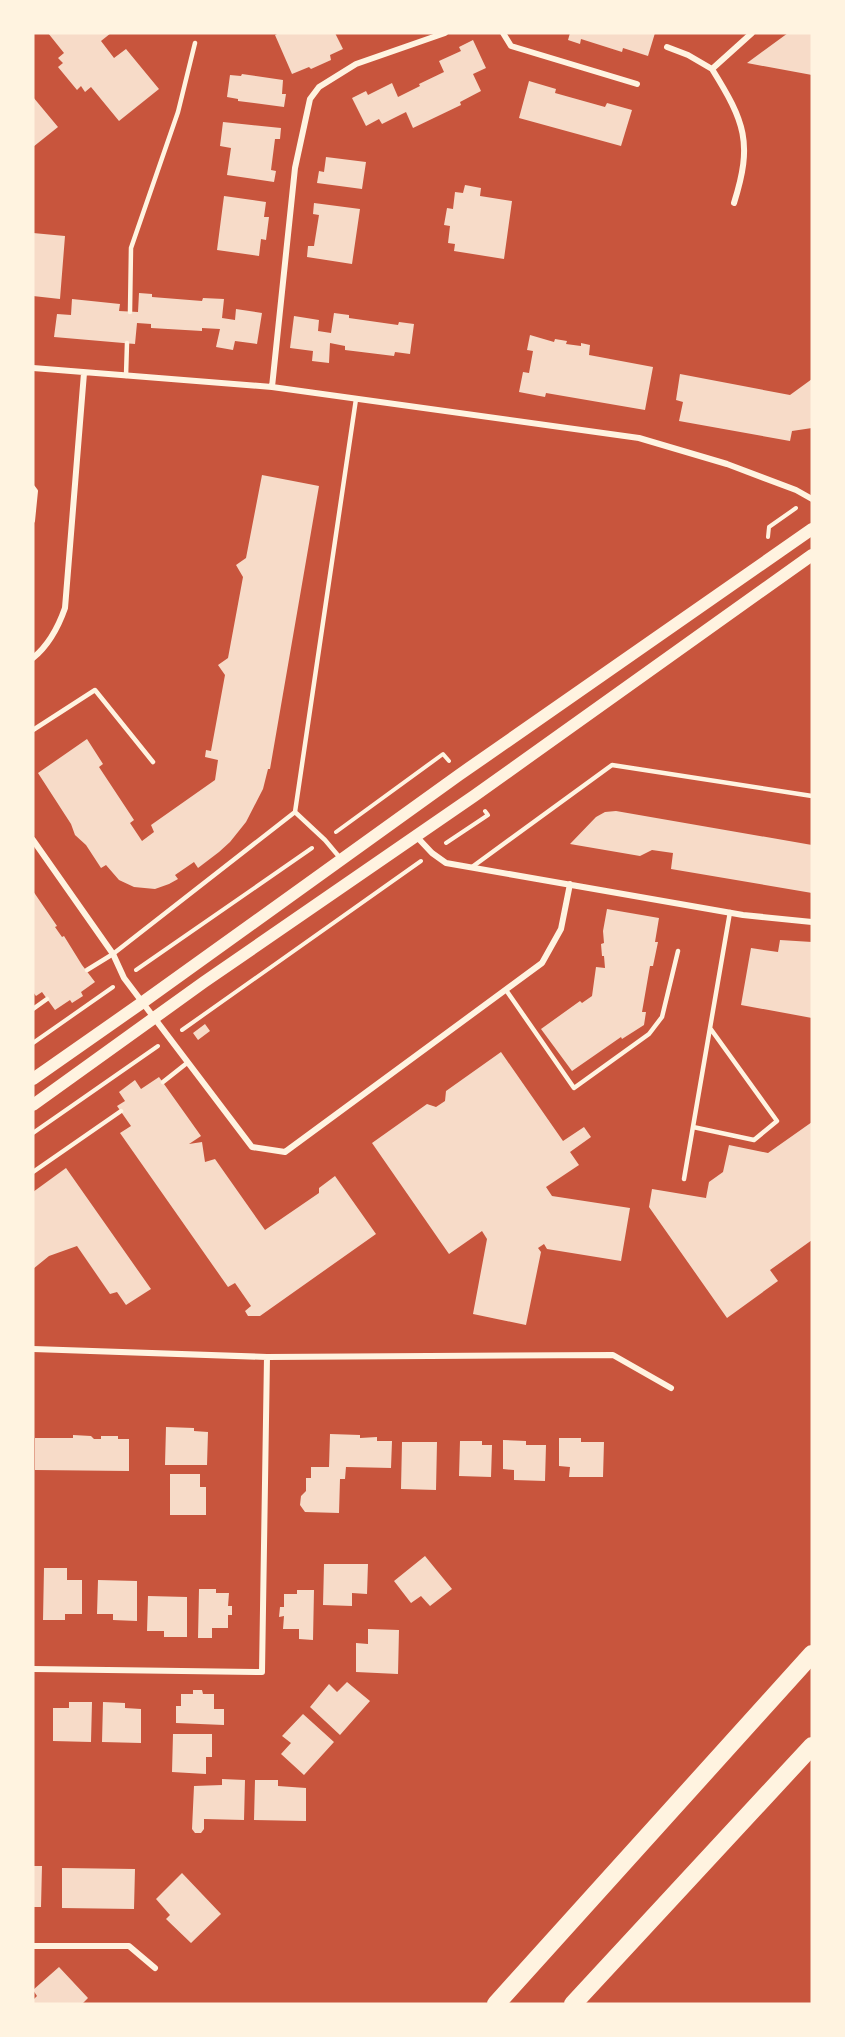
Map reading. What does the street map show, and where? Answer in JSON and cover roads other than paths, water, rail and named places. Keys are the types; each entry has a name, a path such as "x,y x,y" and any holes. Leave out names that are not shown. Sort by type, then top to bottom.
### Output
{"highway":[{"path":"496,2004 812,1654"},
{"path":"573,2004 812,1746"}],"main road":[{"path":"33,1079 341,859 812,529"},
{"path":"33,1105 204,982 416,836 812,555"}],"street":[{"path":"272,387 295,168 310,99 319,87 356,64 445,33"},
{"path":"503,33 511,46 637,84"},
{"path":"712,69 752,33"},
{"path":"667,47 688,55 712,69 733,104 745,141 742,176 734,203"},
{"path":"33,368 272,387 639,438 728,464 796,490 812,499"},
{"path":"33,658 44,649 58,626 65,608 84,373"},
{"path":"416,836 432,854 446,863 730,912 812,922"},
{"path":"33,840 113,954 124,978 252,1147 285,1152 542,963 561,929 570,884"},
{"path":"33,1349 267,1357 613,1355 671,1388"},
{"path":"33,1669 262,1672 267,1357"},
{"path":"33,1946 129,1946 155,1968"}],"lane":[{"path":"130,312 130,248 178,112 195,44"},
{"path":"126,376 127,343"},
{"path":"87,970 113,954 296,812 356,399"},
{"path":"33,730 95,690 153,762"},
{"path":"472,867 612,765 812,796"},
{"path":"296,812 341,859"},
{"path":"684,1179 730,912"},
{"path":"506,990 574,1088 649,1034 663,1017 678,951"},
{"path":"33,1009 47,999"},
{"path":"693,1127 754,1140 777,1121 710,1029"},
{"path":"163,1082 187,1063"},
{"path":"33,1172 121,1111"}]}
